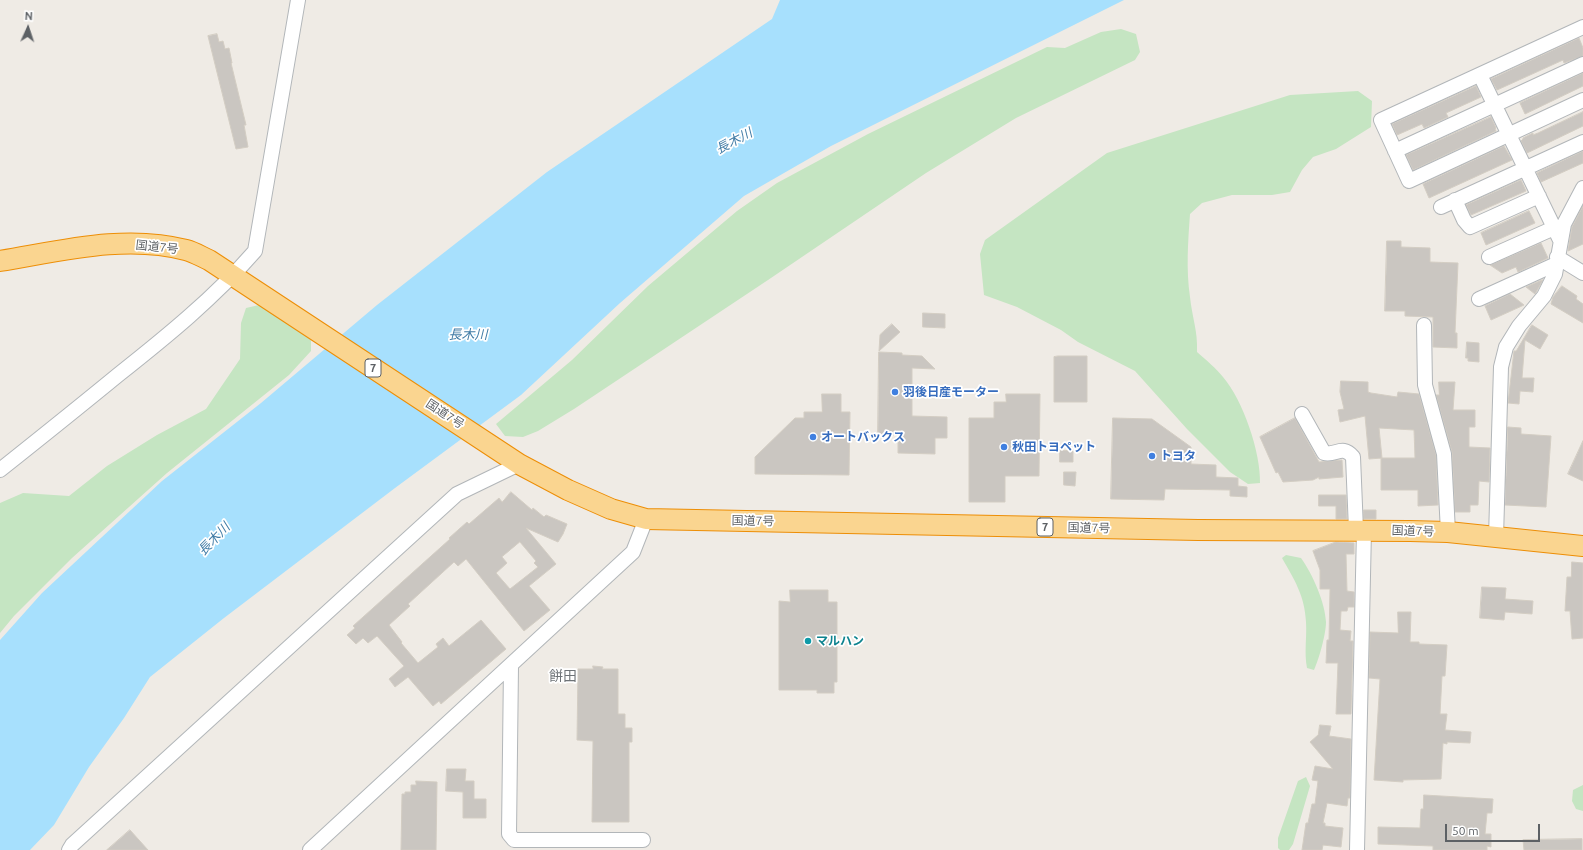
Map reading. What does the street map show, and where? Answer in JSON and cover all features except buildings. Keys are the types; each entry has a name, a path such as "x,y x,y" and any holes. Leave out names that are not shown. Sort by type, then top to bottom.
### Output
{"highway":[{"name":"国道7号","path":"0,261 87,246 121,244 164,245 188,251 209,260 513,459 575,493 611,509 646,519 1190,530 1360,530 1448,532 1583,546"}],"street":[{"path":"0,470 155,346 235,278 254,251 298,0"},
{"path":"1583,28 1381,120 1409,181 1583,100"},
{"path":"1395,151 1583,64"},
{"path":"1480,74 1557,234 1557,261 1555,274 1544,296 1519,326 1506,347 1501,367 1496,537"},
{"path":"1441,207 1583,142"},
{"path":"1489,257 1557,234 1582,192"},
{"path":"1455,200 1464,220 1470,227 1539,196"},
{"path":"1557,261 1583,273"},
{"path":"1479,300 1557,261"},
{"path":"1424,325 1425,385 1444,454 1448,532"},
{"path":"1302,414 1324,453 1327,454 1343,450 1348,451 1353,457 1360,530 1357,850"},
{"path":"69,850 72,845 457,494 513,459"},
{"path":"310,850 633,552 646,519"},
{"path":"511,666 509,834 511,843 514,840 643,840"}],"green space":[{"path":"1121,29 1136,34 1140,52 1135,60 1016,118 926,173 574,409 538,431 523,437 505,436 496,424 572,360 648,286 737,211 777,183 868,134 1047,47 1065,48 1101,32"},
{"path":"1358,91 1372,101 1371,127 1336,149 1313,157 1302,170 1290,192 1272,195 1232,195 1202,203 1190,214 1188,276 1197,337 1197,352 1220,374 1230,387 1244,413 1254,442 1260,471 1260,483 1248,484 1230,472 1187,429 1135,371 1078,342 1061,330 1017,307 984,295 980,254 985,240 1107,153 1290,95"},
{"path":"259,305 311,340 311,351 289,375 167,473 72,558 14,616 0,633 0,503 23,493 69,496 107,466 157,435 206,409 240,359 241,323 246,308"},
{"path":"1286,555 1301,558 1310,572 1321,597 1326,622 1325,633 1314,670 1307,668 1304,604 1291,573 1282,558"},
{"path":"1306,777 1310,786 1293,844 1289,850 1280,850 1278,848 1278,838 1298,781"},
{"path":"1583,785 1583,811 1576,809 1572,801 1573,790"}],"water":[{"name":"長木川","path":"780,0 1124,0 831,146 744,196 620,303 521,395 395,488 224,618 150,677 124,718 89,767 54,825 30,850 0,850 0,640 42,593 162,481 261,403 377,305 547,172 772,19"}],"place":[{"name":"羽後日産モーター","path":"895,392"},
{"name":"オートバックス","path":"813,437"},
{"name":"秋田トヨペット","path":"1004,447"},
{"name":"トヨタ","path":"1152,456"},
{"name":"マルハン","path":"808,641"}],"district":[{"name":"餅田","path":"563,676"}]}
